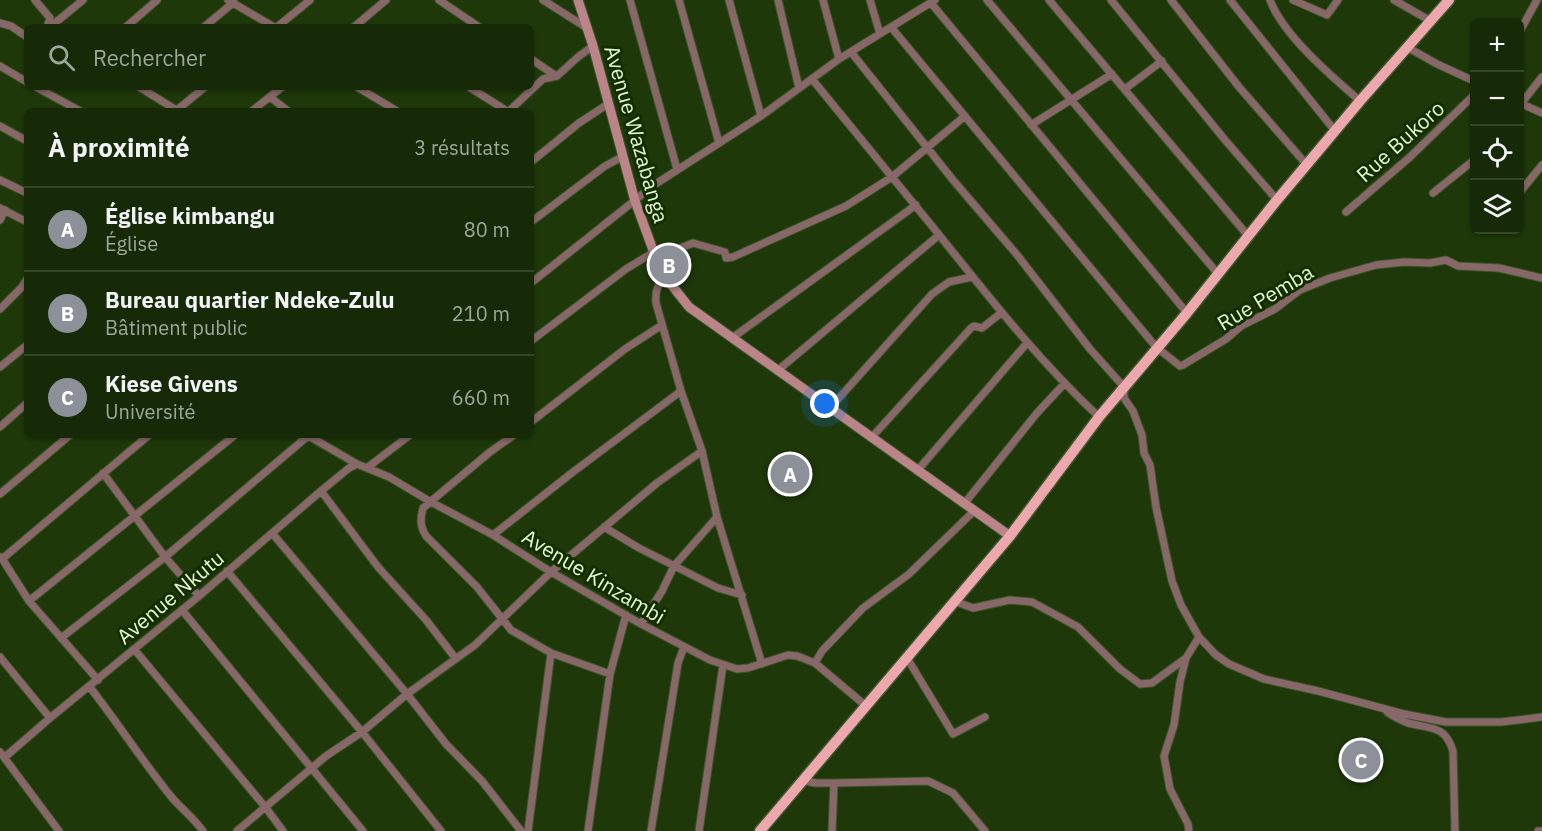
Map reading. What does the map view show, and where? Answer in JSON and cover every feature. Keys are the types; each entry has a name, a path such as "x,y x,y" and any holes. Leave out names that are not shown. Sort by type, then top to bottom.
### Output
{"highway":[{"path":"760,831 1010,536 1099,417 1187,313 1277,200 1429,20 1449,0"}],"main road":[{"name":"Avenue Wazabanga","path":"578,0 593,46 635,201 655,255 666,277 689,307 1010,536"}],"street":[{"path":"35,0 50,18 49,24"},
{"path":"53,24 83,0"},
{"path":"129,24 157,0"},
{"path":"280,24 310,0"},
{"path":"362,24 386,0"},
{"path":"439,0 475,24"},
{"path":"543,0 587,28"},
{"path":"630,0 677,169"},
{"path":"679,0 719,143"},
{"path":"729,0 761,116"},
{"path":"778,0 799,88"},
{"path":"823,0 839,58"},
{"path":"870,0 880,34"},
{"path":"916,0 918,10"},
{"path":"987,0 1218,274"},
{"path":"1049,0 1249,237"},
{"path":"1112,0 1225,140 1277,200"},
{"path":"1171,0 1239,87 1307,165"},
{"path":"1230,0 1335,131"},
{"path":"1270,0 1275,15 1306,50 1360,101"},
{"path":"1293,0 1327,15 1338,0"},
{"path":"1394,0 1429,20"},
{"path":"1524,25 1538,0"},
{"path":"207,24 233,1 271,24"},
{"path":"534,281 635,201 638,196 761,116 839,58 933,1 1031,125 1063,160 1187,313"},
{"path":"0,23 10,26 24,35"},
{"path":"891,27 1156,347"},
{"path":"534,87 543,79 557,76 593,46"},
{"path":"1407,46 1437,64 1470,79"},
{"path":"851,52 927,149 1018,256 1090,348 1124,387 1124,398 1136,419 1142,435 1144,453 1150,465 1156,507 1172,581 1181,605 1198,637 1216,655 1229,664 1264,679 1446,722 1501,722 1542,717"},
{"path":"534,61 557,76"},
{"path":"1125,89 1162,61"},
{"path":"0,66 24,80"},
{"path":"1031,125 1112,75"},
{"path":"1524,99 1542,77"},
{"path":"812,79 1001,313 1064,384 1099,417"},
{"path":"42,90 74,108"},
{"path":"144,90 172,108"},
{"path":"180,108 202,90"},
{"path":"256,108 278,90"},
{"path":"362,90 392,108"},
{"path":"474,90 503,108"},
{"path":"511,108 531,90"},
{"path":"270,97 284,108"},
{"name":"Rue Bukoro","path":"1346,212 1410,157 1470,98"},
{"path":"534,160 579,123 608,104"},
{"path":"1524,106 1542,113"},
{"path":"534,339 626,269 655,255 693,243 724,252 726,258 733,257 846,206 892,177 965,116"},
{"path":"0,126 24,139"},
{"path":"534,220 605,166 622,157"},
{"path":"1433,193 1470,163"},
{"path":"1524,187 1542,165"},
{"path":"0,180 24,192"},
{"path":"732,338 916,205"},
{"path":"0,220 2,209 24,220"},
{"path":"777,371 939,234"},
{"name":"Rue Pemba","path":"1156,347 1176,364 1183,365 1226,339 1241,326 1275,309 1300,290 1330,278 1376,265 1404,262 1430,263 1446,260 1458,266 1498,268 1542,278"},
{"path":"666,277 658,284 655,292 662,325 681,391 702,451 717,517 762,664"},
{"path":"830,408 932,294 949,282 972,277"},
{"path":"0,309 24,284"},
{"path":"871,438 971,328 974,326 982,328 1001,313"},
{"path":"534,420 626,349 662,325"},
{"path":"917,471 1027,343"},
{"path":"0,367 24,347"},
{"path":"964,504 1037,413 1064,384"},
{"path":"493,535 681,391"},
{"path":"0,427 24,406"},
{"path":"0,494 66,438"},
{"path":"98,680 29,601 1,558 145,438"},
{"path":"29,601 231,438"},
{"path":"61,638 165,557 304,438"},
{"name":"Avenue Kinzambi","path":"313,438 357,464 389,477 493,535 551,572 684,647 736,669 748,668 788,655 797,656 815,663 866,706"},
{"path":"368,467 406,438"},
{"path":"510,438 423,508 420,520 422,528 426,536 477,587 511,630 551,653 610,674"},
{"path":"237,831 326,756 362,732 407,694 482,638 551,572 657,483 702,451"},
{"name":"Avenue Nkutu","path":"2,755 98,680 321,491 357,464"},
{"path":"103,473 165,557 199,596"},
{"path":"321,491 378,567 426,620 456,659"},
{"path":"815,663 822,651 863,608 909,574 974,511"},
{"path":"641,624 662,591 674,566 717,517"},
{"path":"604,527 718,588 742,595"},
{"path":"272,533 446,744 482,781 520,831"},
{"path":"227,571 362,732 441,831"},
{"path":"954,601 973,608 1010,600 1032,602 1078,627 1120,669 1140,684 1152,683 1186,658"},
{"path":"182,610 363,831"},
{"path":"588,831 610,674 626,615"},
{"path":"1189,831 1188,824 1170,789 1164,756 1174,725 1186,658 1198,637"},
{"path":"651,831 678,663 684,647"},
{"path":"134,650 283,831"},
{"path":"528,831 551,653"},
{"path":"0,657 50,718"},
{"path":"907,658 953,734 985,717"},
{"path":"699,831 723,665"},
{"path":"89,686 137,753 160,780 168,794 203,831"},
{"path":"1380,708 1407,722 1438,729 1450,741 1453,751 1455,831"},
{"path":"2,755 59,831"},
{"path":"802,780 834,783 928,781 953,794 985,831"},
{"path":"832,831 834,783"}],"place":[{"name":"Bureau quartier Ndeke-Zulu","path":"669,265"},
{"name":"Église kimbangu","path":"790,474"},
{"name":"Kiese Givens","path":"1361,760"}]}
